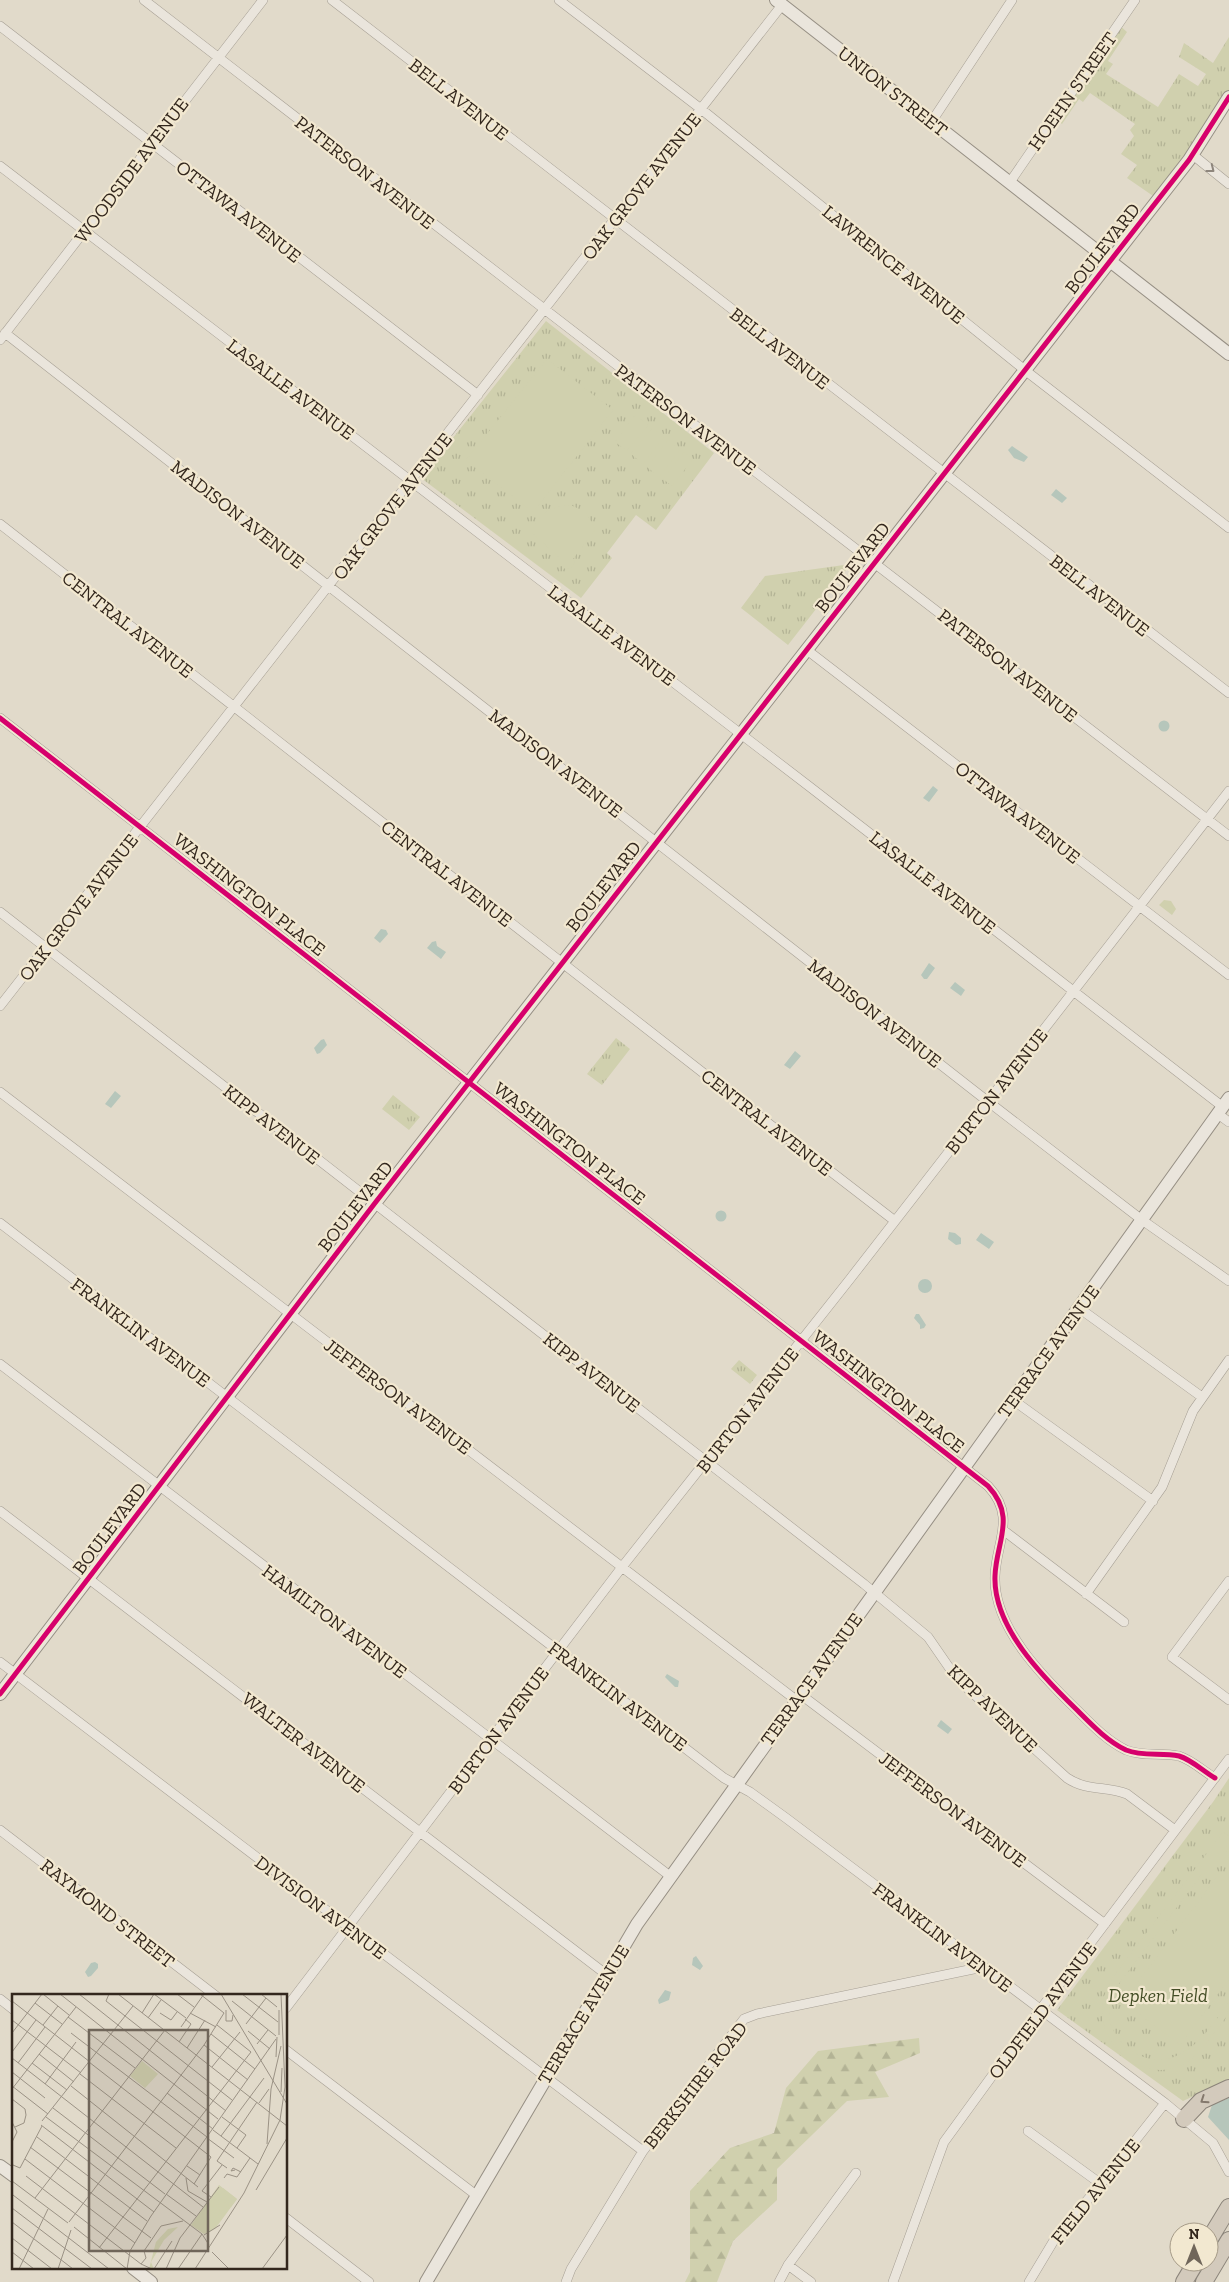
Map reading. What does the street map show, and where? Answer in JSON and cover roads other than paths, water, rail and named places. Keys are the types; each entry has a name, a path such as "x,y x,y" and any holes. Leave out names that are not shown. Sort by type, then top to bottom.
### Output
{"highway":[{"path":"1184,2118 1201,2101 1229,2088"},
{"path":"1219,2224 1229,2207"},
{"path":"1204,2282 1229,2240"}],"street":[{"name":"PATERSON AVENUE","path":"144,0 1229,836"},
{"name":"WOODSIDE AVENUE","path":"5,334 263,0"},
{"name":"BELL AVENUE","path":"332,0 614,220 1229,693"},
{"name":"LAWRENCE AVENUE","path":"559,0 701,109 1026,371 1229,528"},
{"path":"932,121 1012,0"},
{"name":"HOEHN STREET","path":"1010,182 1135,0"},
{"name":"OAK GROVE AVENUE","path":"0,1006 44,947 141,828 701,109 779,2"},
{"name":"UNION STREET","path":"779,2 1229,354"},
{"name":"OTTAWA AVENUE","path":"0,26 478,395"},
{"name":"BOULEVARD","path":"0,1694 375,1203 1193,155 1229,97"},
{"path":"1193,155 1229,184"},
{"name":"LASALLE AVENUE","path":"0,166 1223,1106 1229,1122"},
{"name":"MADISON AVENUE","path":"0,322 5,334 330,585 1142,1220 1229,1281"},
{"name":"CENTRAL AVENUE","path":"0,524 895,1221"},
{"name":"OTTAWA AVENUE","path":"807,650 1229,975"},
{"name":"WASHINGTON PLACE","path":"0,718 963,1467 995,1494 1004,1513 995,1575 996,1592 1011,1631 1028,1658 1078,1712 1120,1746 1136,1753 1178,1756 1215,1778"},
{"name":"BURTON AVENUE","path":"288,2005 622,1567 708,1464 800,1341 1229,791"},
{"name":"KIPP AVENUE","path":"0,912 874,1592 928,1637 957,1679 1068,1778 1082,1786 1120,1791 1127,1794 1175,1830"},
{"name":"JEFFERSON AVENUE","path":"0,1092 622,1567 1105,1924"},
{"name":"TERRACE AVENUE","path":"426,2281 636,1924 1223,1106"},
{"name":"FRANKLIN AVENUE","path":"0,1223 724,1778 789,1820 1165,2103 1213,2143 1229,2172"},
{"path":"1079,1308 1202,1396"},
{"path":"1086,1594 1153,1501 1167,1475 1193,1411 1229,1360"},
{"name":"HAMILTON AVENUE","path":"0,1364 670,1876"},
{"path":"1013,1400 1153,1501"},
{"name":"WALTER AVENUE","path":"0,1511 606,1974"},
{"path":"1003,1530 1124,1622"},
{"path":"1229,1581 1172,1657 1229,1700"},
{"name":"DIVISION AVENUE","path":"0,1662 532,2069 546,2077 643,2151"},
{"name":"OLDFIELD AVENUE","path":"893,2282 944,2142 1040,2010 1229,1759"},
{"name":"RAYMOND STREET","path":"0,1830 213,1994"},
{"name":"BERKSHIRE ROAD","path":"566,2282 571,2269 643,2151 744,2020 750,2016 983,1966"},
{"path":"0,1999 12,2008"},
{"path":"288,2052 476,2195"},
{"name":"FIELD AVENUE","path":"1029,2282 1056,2237 1165,2103"},
{"path":"1028,2131 1101,2184"},
{"path":"0,2166 12,2175"},
{"path":"778,2282 788,2265 856,2173"},
{"path":"288,2220 369,2282"},
{"path":"788,2265 811,2282"},
{"path":"136,2270 151,2282"}],"park label":[{"name":"Depken Field","path":"1158,1995"}]}
